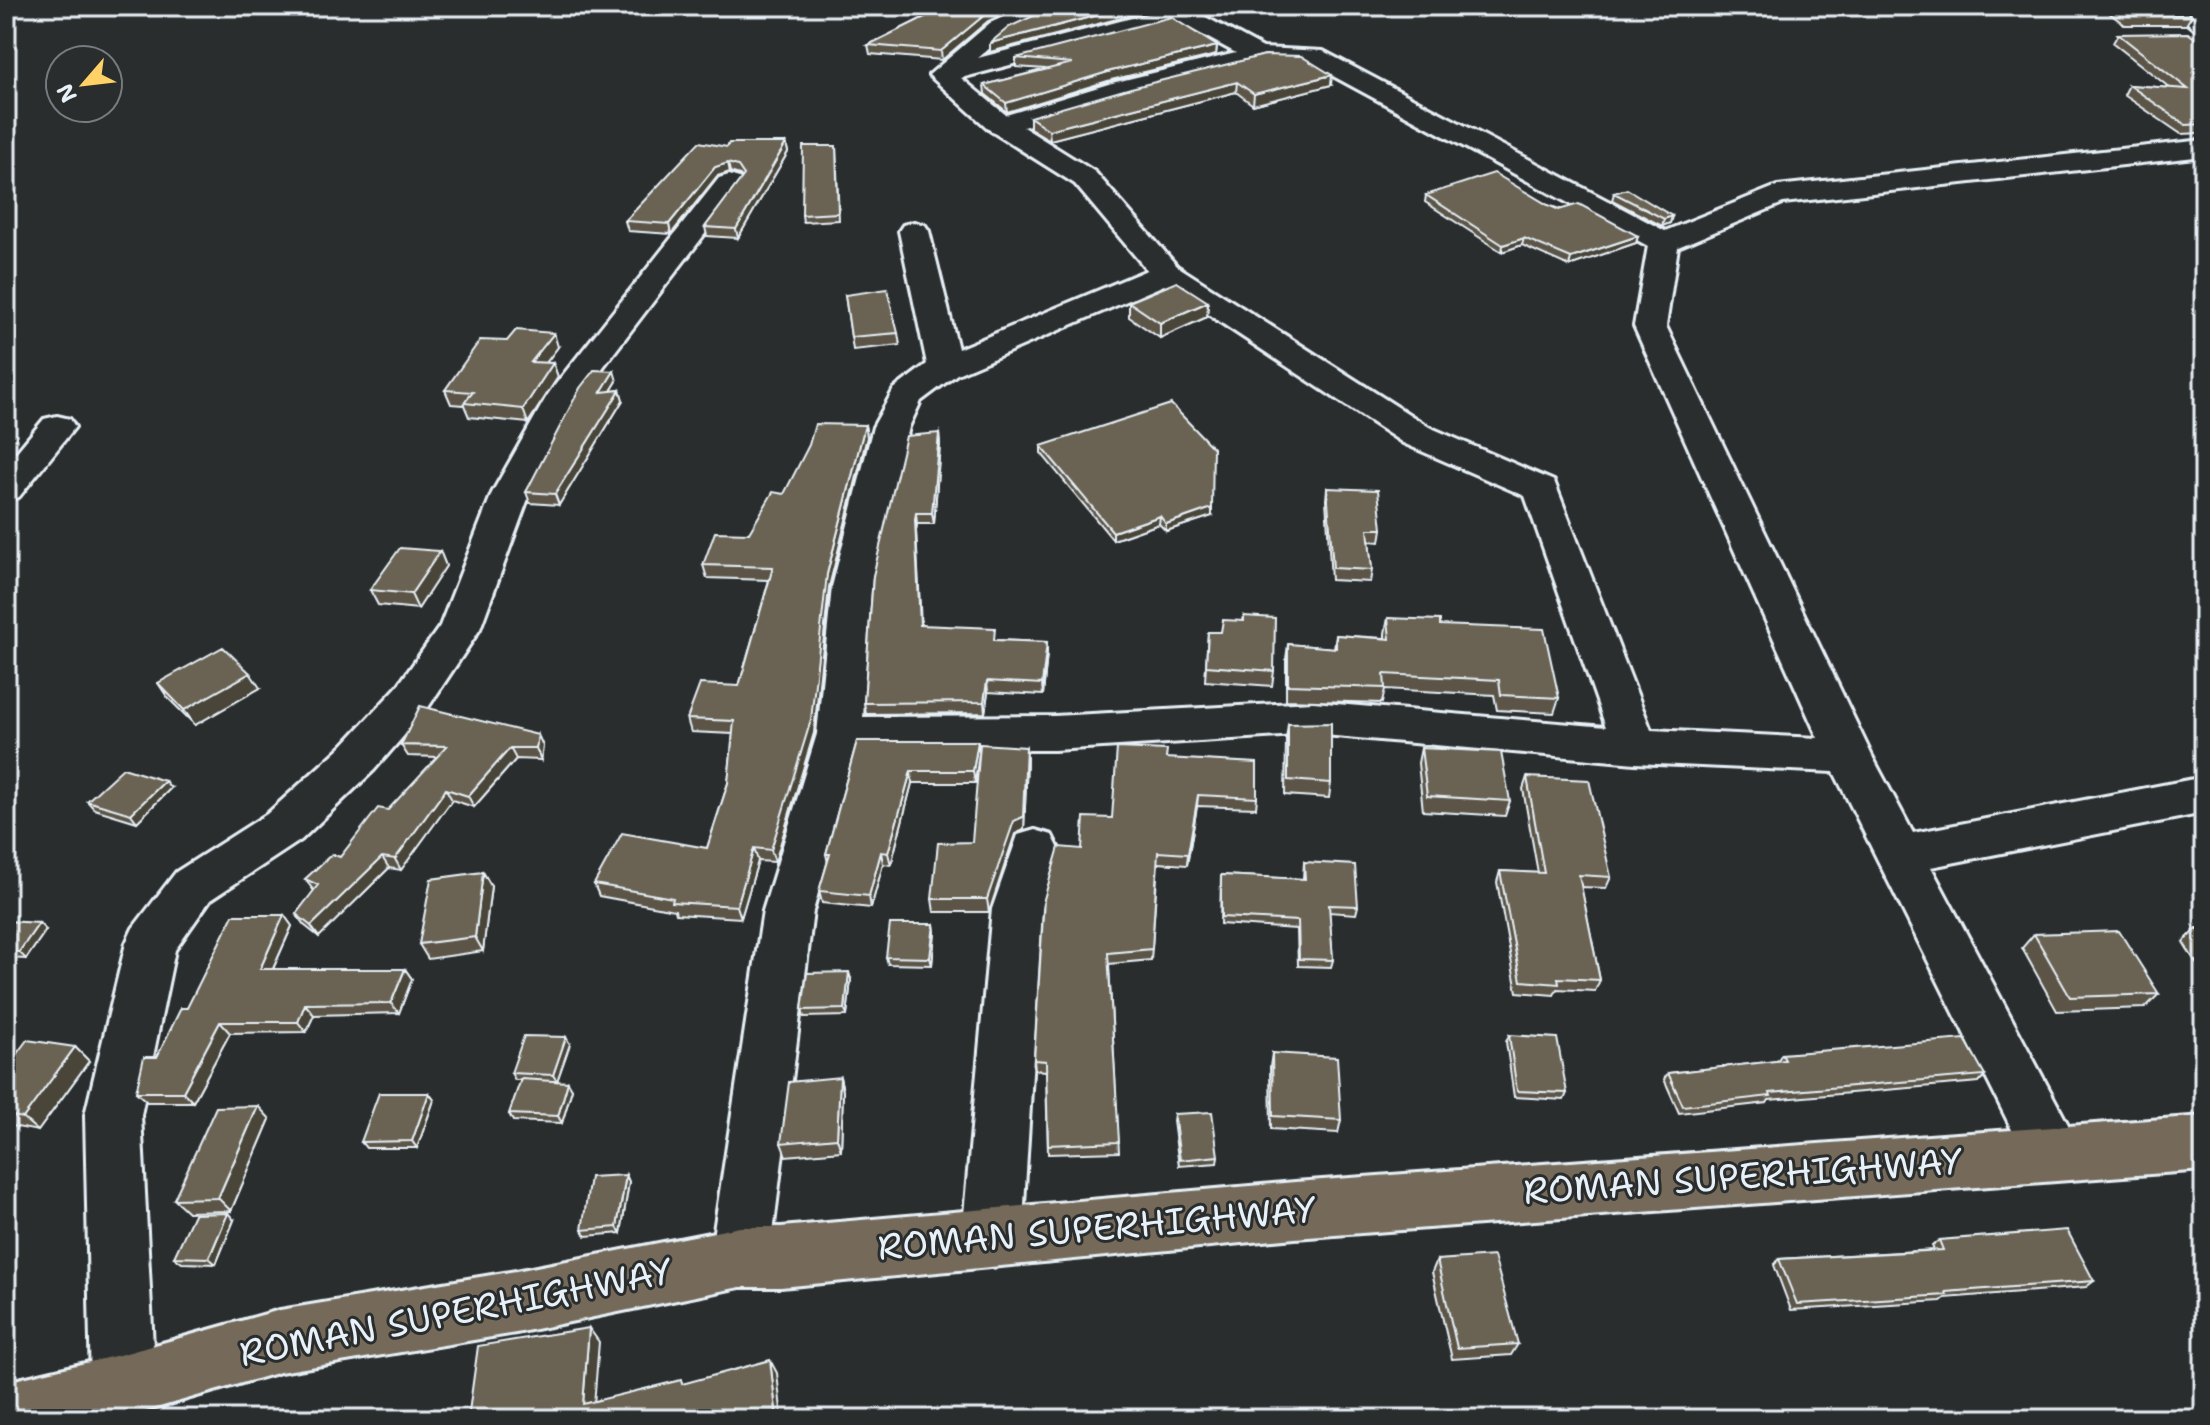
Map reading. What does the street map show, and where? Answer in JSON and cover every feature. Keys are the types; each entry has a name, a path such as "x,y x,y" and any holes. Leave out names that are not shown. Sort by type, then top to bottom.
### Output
{"main road":[{"name":"ROMAN SUPERHIGHWAY","path":"6,1414 123,1386 280,1341 516,1302 740,1257 781,1257 1295,1210 2204,1143"}],"street":[{"path":"942,75 999,28 1048,6"},
{"path":"2180,6 2204,24"},
{"path":"942,75 1173,10 1258,55"},
{"path":"1001,125 1121,89 1258,55 1314,56 1664,242"},
{"path":"942,75 1001,125 1085,178 1166,273 1416,435 1541,489 1635,746"},
{"path":"1664,242 1777,195 2204,148"},
{"path":"123,1386 113,1115 151,943 193,886 284,827 358,758 412,698 459,629 511,493 565,394 729,184"},
{"path":"914,231 945,367"},
{"path":"1664,242 1650,326 1897,855 2053,1153"},
{"path":"740,1257 788,911 839,734 852,587 891,427 906,396 945,367 1166,273"},
{"path":"6,489 57,427"},
{"path":"839,734 1054,733 1313,718 1635,746 1849,756"},
{"path":"1897,855 2204,795"},
{"path":"992,1237 1017,909 1035,849"}],"building":[{"path":"947,6 1001,6 988,12 941,51 868,45"},
{"path":"1055,6 1133,6 990,43 1009,27"},
{"path":"2118,6 2181,6 2192,15 2130,15"},
{"path":"1171,17 1217,46 1111,71 1006,103 984,85 1072,63 1016,58"},
{"path":"2188,33 2204,45 2204,124 2186,125 2129,85 2188,89 2118,34"},
{"path":"1265,55 1301,56 1332,75 1254,94 1237,82 1049,130 1030,117 1131,88"},
{"path":"699,142 727,147 729,143 786,143 736,229 705,227 744,175 738,166 728,163 715,167 669,224 625,221"},
{"path":"803,146 836,146 838,213 802,215"},
{"path":"1494,173 1559,210 1579,204 1638,236 1571,258 1524,238 1503,245 1426,195"},
{"path":"1627,189 1672,216 1664,219 1614,193"},
{"path":"1177,282 1208,302 1160,323 1129,302"},
{"path":"887,289 898,333 851,337 845,295"},
{"path":"516,330 554,333 531,362 553,363 523,409 464,403 473,392 445,390 480,340 507,341"},
{"path":"594,370 614,371 601,392 620,390 555,494 526,492 580,388"},
{"path":"1171,404 1213,448 1212,508 1166,524 1160,516 1113,532 1041,446"},
{"path":"815,424 865,425 827,574 811,720 771,850 754,848 737,906 672,902 673,898 594,884 622,833 707,848 728,783 734,721 687,719 700,684 739,686 773,567 703,565 715,532 749,533 773,492 784,494 809,445"},
{"path":"939,433 932,513 916,513 915,520 920,625 995,628 994,640 1047,642 1042,684 987,681 984,702 864,703 873,576 906,436"},
{"path":"1327,488 1378,490 1382,529 1368,529 1372,570 1333,568"},
{"path":"400,548 440,551 411,594 370,590"},
{"path":"1244,616 1275,618 1274,671 1206,666 1208,632 1221,632 1223,620 1244,621"},
{"path":"1388,618 1440,620 1440,625 1544,629 1559,698 1501,695 1499,680 1384,674 1385,688 1288,685 1288,644 1336,648 1336,635 1390,639"},
{"path":"223,647 250,673 184,710 158,683"},
{"path":"420,706 538,735 536,748 510,748 468,796 446,789 395,859 382,857 311,926 296,914 318,885 305,879 332,854 340,857 378,808 388,810 447,746 401,745"},
{"path":"1331,723 1331,783 1288,780 1288,724"},
{"path":"857,741 978,741 973,771 911,771 888,853 881,852 869,896 819,891"},
{"path":"980,744 1026,747 1023,817 1014,821 987,899 932,899 938,843 972,842"},
{"path":"1117,748 1167,750 1166,758 1257,763 1257,798 1198,795 1188,854 1158,852 1152,949 1108,953 1119,1142 1048,1145 1046,1061 1034,1060 1044,899 1059,847 1082,849 1084,817 1112,818"},
{"path":"1421,748 1501,752 1510,801 1427,796"},
{"path":"123,768 165,781 131,814 87,801"},
{"path":"1527,777 1589,780 1611,877 1579,875 1600,980 1558,978 1559,984 1521,981 1500,871 1544,873"},
{"path":"1304,862 1355,865 1358,906 1329,905 1333,960 1299,959 1298,921 1221,917 1221,875 1305,879"},
{"path":"483,872 475,937 419,944 431,879"},
{"path":"233,915 284,915 260,969 405,969 391,1003 305,1004 298,1022 220,1022 183,1092 136,1092 144,1057 157,1057 181,1008 187,1008"},
{"path":"6,921 39,923 19,952 6,951"},
{"path":"890,924 934,924 930,958 886,957"},
{"path":"2119,931 2159,994 2070,997 2034,934"},
{"path":"849,972 845,1009 802,1010 807,973"},
{"path":"1509,1035 1557,1038 1567,1093 1517,1091"},
{"path":"524,1036 566,1037 553,1075 511,1073"},
{"path":"1965,1039 1985,1075 1770,1093 1771,1096 1683,1106 1668,1073 1785,1060 1782,1054"},
{"path":"27,1040 75,1047 23,1118 6,1115 6,1068"},
{"path":"1272,1053 1337,1057 1341,1120 1273,1116"},
{"path":"840,1077 837,1138 781,1143 789,1082"},
{"path":"521,1079 568,1082 558,1116 509,1114"},
{"path":"379,1093 429,1093 412,1141 361,1142"},
{"path":"258,1106 218,1198 174,1199 216,1107"},
{"path":"1212,1112 1218,1156 1180,1160 1174,1114"},
{"path":"626,1175 617,1227 582,1230 590,1177"},
{"path":"228,1213 209,1258 174,1257 194,1214"},
{"path":"2067,1230 2094,1281 1946,1292 1947,1295 1797,1304 1779,1259 1943,1250 1939,1240"},
{"path":"1494,1256 1518,1344 1457,1348 1437,1260"},
{"path":"589,1328 583,1404 681,1380 682,1384 770,1360 777,1419 468,1419 478,1346"}]}
